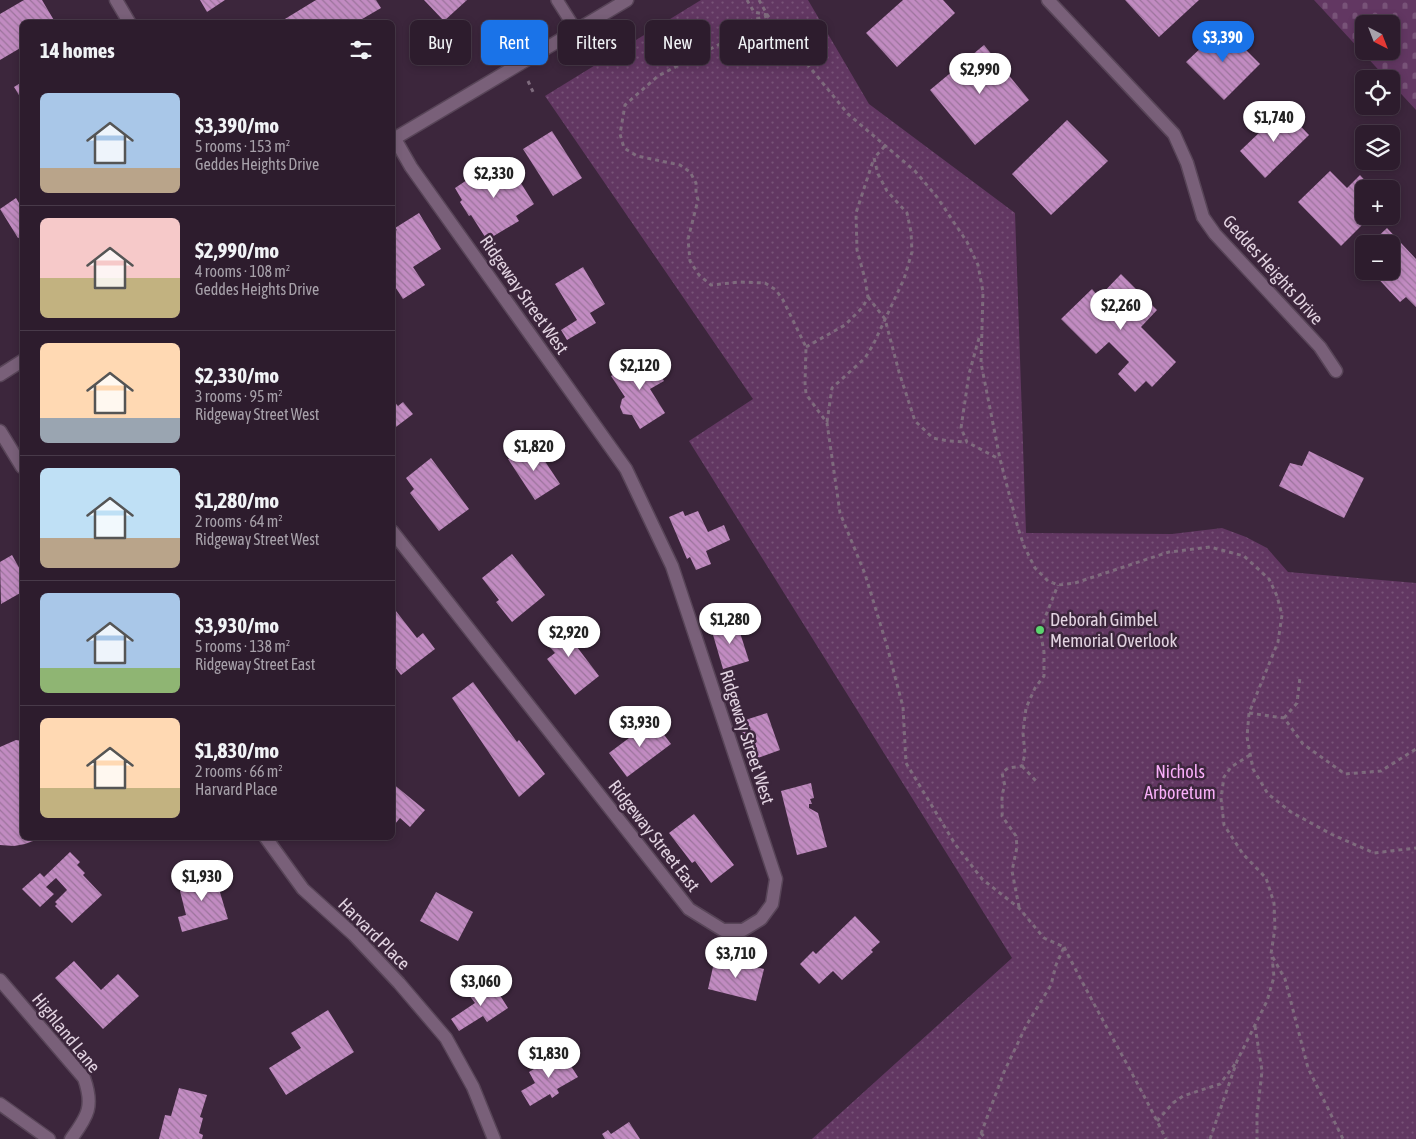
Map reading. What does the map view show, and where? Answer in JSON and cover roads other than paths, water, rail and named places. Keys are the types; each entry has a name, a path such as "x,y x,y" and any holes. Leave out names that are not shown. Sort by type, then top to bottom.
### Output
{"street":[{"path":"116,0 128,20"},
{"path":"593,20 627,0"},
{"name":"Geddes Heights Drive","path":"1048,0 1174,134 1187,163 1203,217 1215,234 1320,347 1336,371"},
{"path":"395,139 558,41"},
{"name":"Ridgeway Street West","path":"395,142 411,167 626,469 672,566 776,879 772,904 761,919"},
{"path":"0,375 20,362"},
{"path":"0,431 20,465"},
{"name":"Ridgeway Street East","path":"395,536 689,909 723,930 743,930 761,919"},
{"name":"Harvard Place","path":"267,840 303,889 354,935 399,983 446,1038 473,1087 494,1139"},
{"name":"Highland Lane","path":"0,980 84,1078 90,1103 87,1116 71,1139"},
{"path":"0,1104 49,1139"}],"lane":[{"path":"557,0 570,20"}],"place":[{"name":"Deborah Gimbel Memorial Overlook","path":"1040,630"}],"park label":[{"name":"Nichols Arboretum","path":"1180,782"}]}
